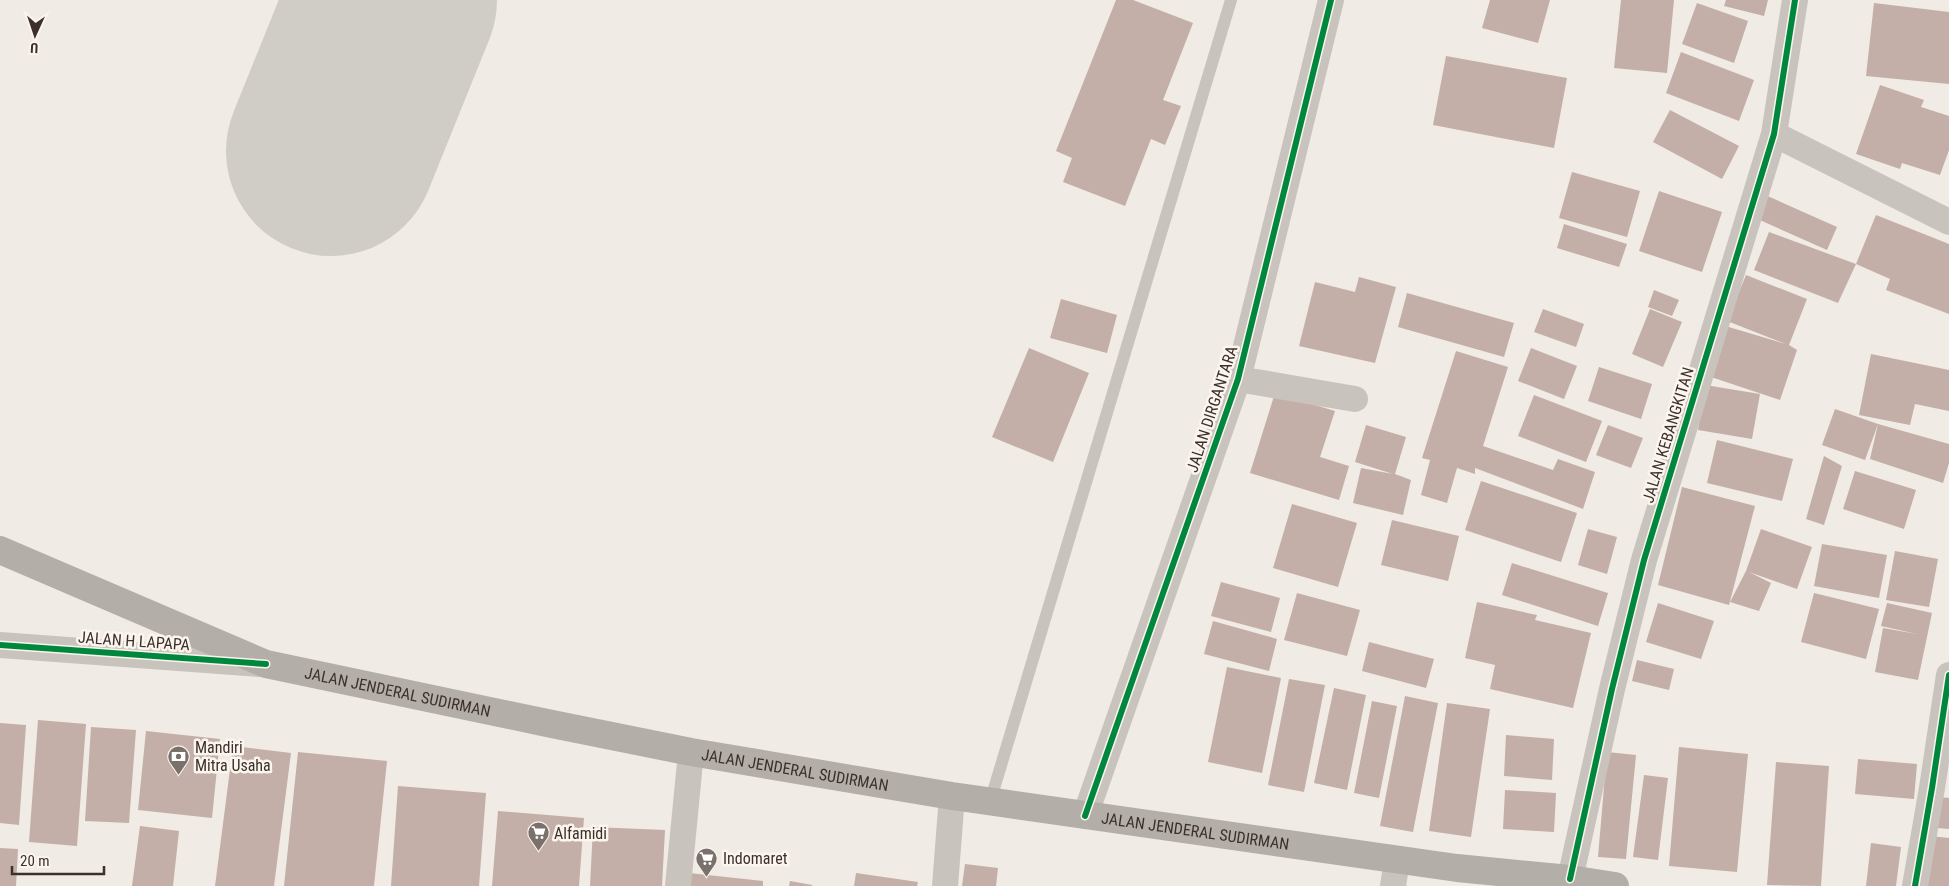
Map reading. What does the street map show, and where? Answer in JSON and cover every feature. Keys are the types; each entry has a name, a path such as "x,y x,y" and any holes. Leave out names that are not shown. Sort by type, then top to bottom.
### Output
{"highway":[{"name":"JALAN JENDERAL SUDIRMAN","path":"0,550 266,664 691,752 952,796 1085,816 1395,873 1457,868 1523,880 1570,879 1615,886"}],"street":[{"name":"JALAN DIRGANTARA","path":"1085,816 1238,379 1331,0"},
{"name":"JALAN KEBANGKITAN","path":"1570,879 1612,689 1644,560 1774,134 1795,0"},
{"path":"1774,134 1949,222"},
{"path":"1238,379 1355,399"},
{"name":"JALAN H LAPAPA","path":"0,644 266,664"},
{"path":"1915,886 1949,675"},
{"path":"678,886 691,752"},
{"path":"945,886 952,796"}],"lane":[{"path":"990,802 1231,0"}],"building":[{"path":"1116,0 1133,0 1193,23 1163,100 1181,106 1165,145 1151,139 1125,206 1063,182 1072,158 1056,151"},
{"path":"1490,0 1550,0 1538,43 1482,28"},
{"path":"1621,0 1674,0 1667,73 1614,68"},
{"path":"1726,0 1768,0 1764,16 1724,6"},
{"path":"1697,3 1748,21 1734,63 1682,44"},
{"path":"1874,3 1949,12 1949,84 1866,76"},
{"path":"1681,52 1754,80 1739,121 1666,93"},
{"path":"1446,56 1567,78 1554,148 1433,125"},
{"path":"1880,85 1924,100 1921,107 1949,116 1949,150 1940,175 1902,163 1900,169 1856,154"},
{"path":"1670,110 1739,146 1722,179 1653,142"},
{"path":"1572,172 1640,191 1627,237 1559,218"},
{"path":"1659,191 1722,212 1702,272 1639,251"},
{"path":"1763,194 1837,227 1827,250 1753,217"},
{"path":"1876,215 1949,244 1949,314 1886,290 1890,279 1856,264"},
{"path":"1564,224 1627,244 1619,267 1557,248"},
{"path":"1769,232 1856,264 1838,303 1754,270"},
{"path":"1746,275 1807,299 1789,345 1797,350 1780,400 1705,375 1722,325 1786,344 1727,321"},
{"path":"1359,277 1396,287 1375,363 1299,346 1315,282 1355,292"},
{"path":"1654,290 1679,300 1672,316 1648,307"},
{"path":"1407,293 1514,323 1504,357 1398,327"},
{"path":"1061,299 1117,315 1107,353 1050,338"},
{"path":"1543,309 1584,324 1576,347 1534,332"},
{"path":"1650,309 1682,322 1663,367 1632,354"},
{"path":"1029,348 1089,373 1053,462 992,437"},
{"path":"1531,348 1577,366 1564,399 1518,381"},
{"path":"1456,351 1508,367 1483,446 1553,470 1558,459 1595,472 1583,509 1475,468 1475,474 1457,468 1447,503 1421,495 1430,460 1422,458"},
{"path":"1871,354 1949,370 1949,411 1915,404 1910,425 1859,415"},
{"path":"1599,367 1652,384 1641,419 1588,401"},
{"path":"1705,385 1760,394 1752,439 1698,430"},
{"path":"1275,393 1335,411 1320,457 1349,466 1339,500 1250,473"},
{"path":"1534,395 1602,421 1586,462 1518,436"},
{"path":"1835,409 1878,424 1865,460 1822,445"},
{"path":"1878,424 1949,444 1949,463 1943,483 1870,459"},
{"path":"1366,425 1406,437 1395,474 1411,480 1403,515 1353,503 1361,468 1393,474 1355,462"},
{"path":"1608,425 1643,438 1631,468 1596,455"},
{"path":"1717,440 1793,459 1782,501 1707,483"},
{"path":"1824,456 1842,466 1824,525 1806,519"},
{"path":"1855,471 1916,490 1904,529 1843,509"},
{"path":"1481,481 1577,513 1561,562 1465,530"},
{"path":"1682,487 1755,506 1729,605 1658,585"},
{"path":"1292,504 1357,523 1338,587 1273,568"},
{"path":"1392,520 1459,536 1448,581 1381,565"},
{"path":"1588,529 1617,537 1607,574 1578,565"},
{"path":"1761,529 1812,547 1797,589 1749,572 1771,583 1759,611 1730,602 1746,571"},
{"path":"1822,544 1887,555 1879,598 1814,586"},
{"path":"1895,551 1938,559 1929,607 1886,600"},
{"path":"1512,563 1608,593 1598,626 1502,595"},
{"path":"1221,582 1280,598 1271,632 1211,616"},
{"path":"1297,593 1360,610 1347,656 1284,640"},
{"path":"1814,593 1879,609 1866,659 1801,642"},
{"path":"1477,602 1537,615 1535,620 1591,633 1573,708 1490,689 1495,665 1465,658"},
{"path":"1658,603 1714,621 1701,659 1646,642"},
{"path":"1887,603 1932,613 1918,680 1875,672 1883,628 1917,634 1881,626"},
{"path":"1213,621 1277,639 1269,671 1204,654"},
{"path":"1369,642 1434,659 1426,688 1362,671"},
{"path":"1637,660 1674,669 1669,690 1632,681"},
{"path":"1227,667 1281,678 1262,773 1208,762"},
{"path":"1289,679 1325,685 1304,792 1268,785"},
{"path":"1334,688 1366,695 1347,790 1314,783"},
{"path":"1405,696 1438,703 1413,832 1380,826"},
{"path":"1372,701 1397,706 1379,798 1354,793"},
{"path":"1447,703 1490,709 1471,837 1429,831"},
{"path":"38,720 86,724 77,846 29,842"},
{"path":"0,723 26,725 19,825 0,823"},
{"path":"91,727 136,730 129,823 85,821"},
{"name":"Mandiri Mitra Usaha","path":"146,731 220,739 212,818 138,810"},
{"path":"1506,735 1554,739 1552,780 1504,776"},
{"path":"233,746 291,753 274,886 215,886"},
{"path":"1679,747 1748,754 1737,872 1669,866"},
{"path":"298,752 387,761 374,886 284,886"},
{"path":"1607,752 1636,755 1626,859 1598,857"},
{"path":"1858,759 1917,764 1914,799 1855,794"},
{"path":"1776,762 1829,766 1821,886 1767,885"},
{"path":"1644,775 1668,778 1658,860 1633,857"},
{"path":"398,786 486,793 479,886 391,886"},
{"path":"1505,790 1556,793 1554,832 1503,829"},
{"path":"1940,797 1949,798 1949,829 1937,828"},
{"name":"Alfamidi","path":"498,811 584,818 579,886 492,886"},
{"path":"140,826 179,831 173,886 132,886"},
{"path":"593,827 665,830 662,886 590,886"},
{"path":"1930,836 1949,838 1949,886 1925,886"},
{"path":"1871,843 1901,847 1896,886 1866,886"},
{"path":"0,848 18,849 16,886 0,886"},
{"path":"965,864 998,868 996,886 962,886"},
{"name":"Indomaret","path":"689,873 763,881 763,886 688,886"},
{"path":"856,873 918,882 917,886 854,886"},
{"path":"790,881 812,885 812,886 789,886"}],"runway":[{"path":"331,151 392,0"}],"cycle path":[{"path":"1085,816 1238,379 1331,0"},
{"path":"1570,879 1612,689 1644,560 1774,134 1795,0"},
{"path":"0,645 266,664"},
{"path":"1915,886 1949,675"}],"place":[{"name":"Mandiri Mitra Usaha","path":"179,775"},
{"name":"Alfamidi","path":"538,852"},
{"name":"Indomaret","path":"707,877"}]}
